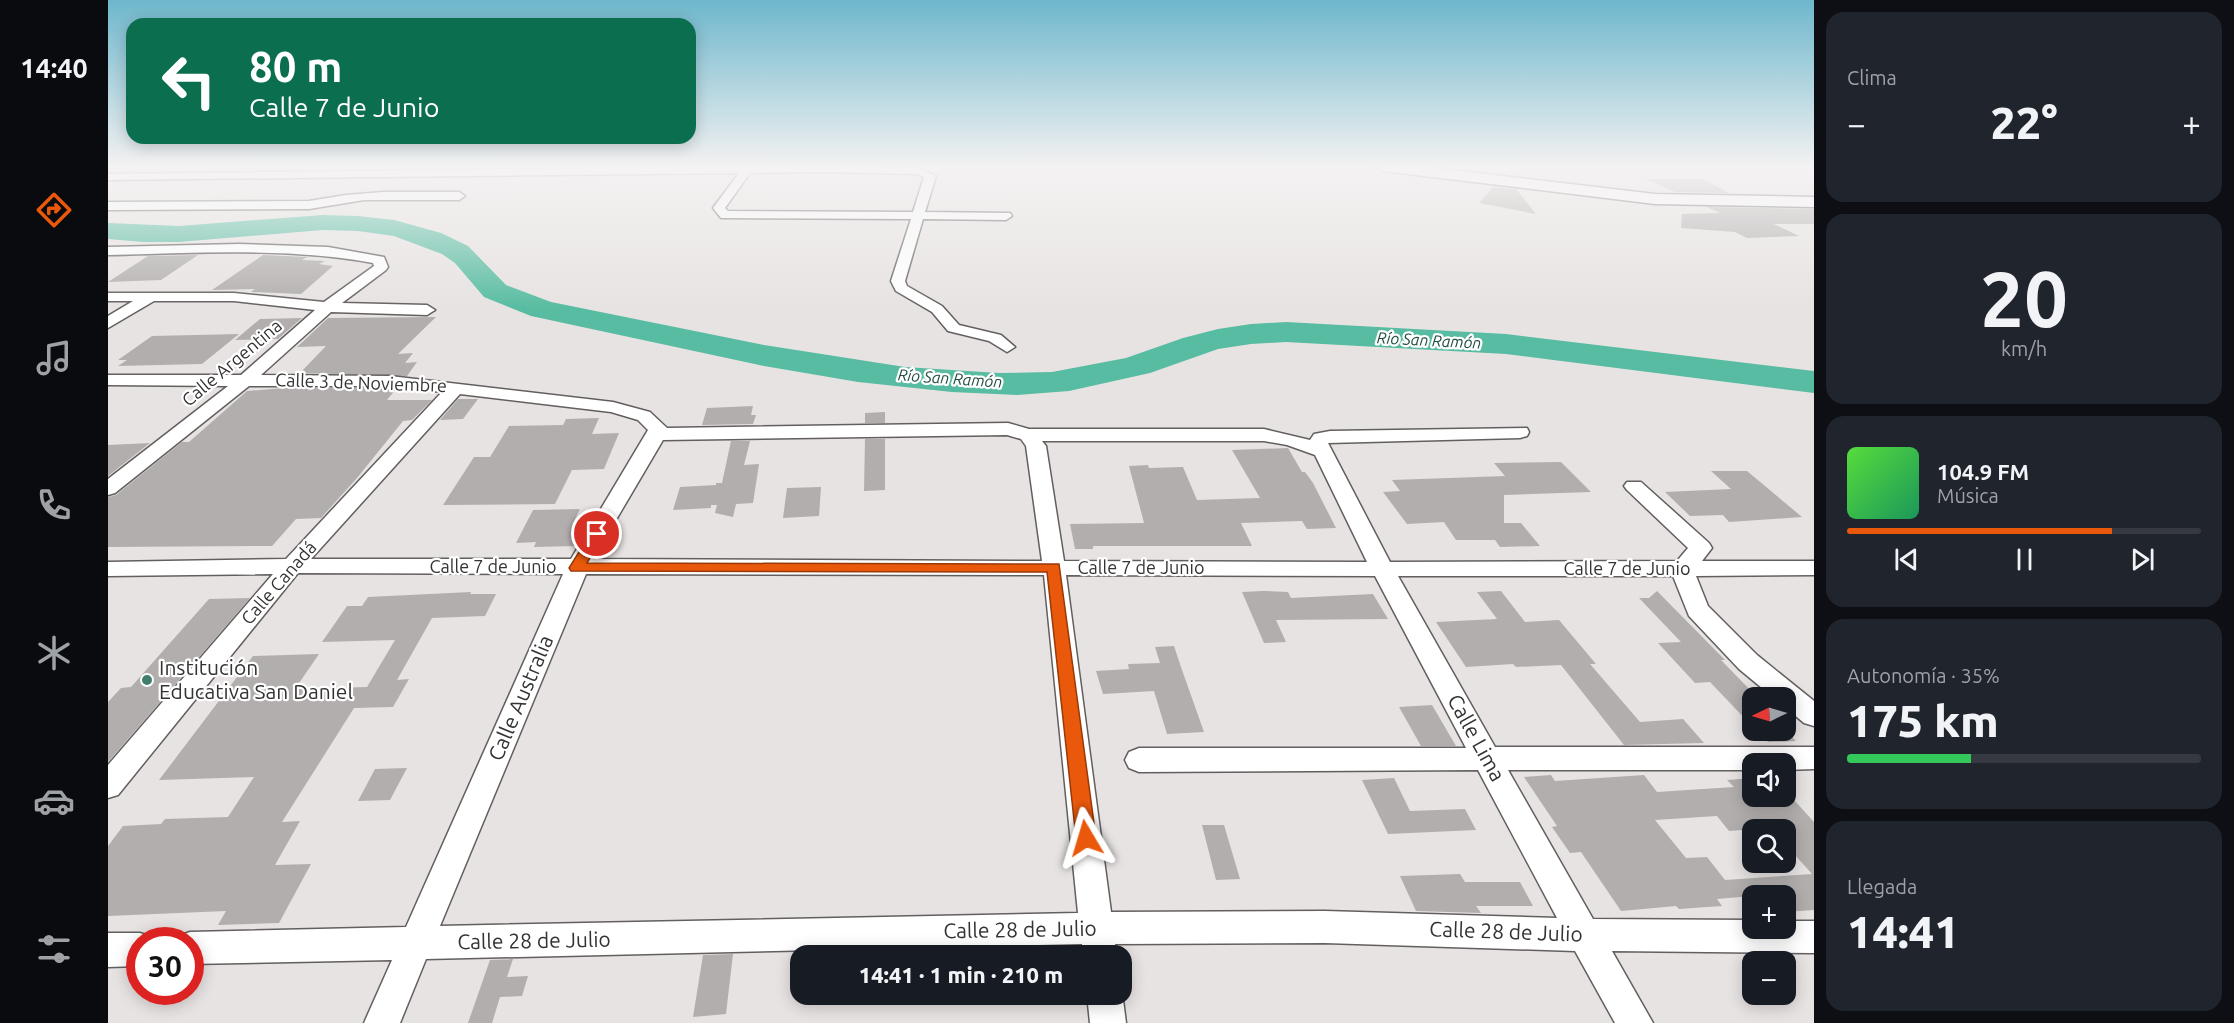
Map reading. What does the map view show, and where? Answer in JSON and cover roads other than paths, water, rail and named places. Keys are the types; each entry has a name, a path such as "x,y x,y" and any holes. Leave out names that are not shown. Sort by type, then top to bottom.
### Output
{"street":[{"path":"120,217 127,214"},
{"path":"725,214 1006,216"},
{"path":"918,215 898,281 901,288 937,309 954,328 995,338 1006,347"},
{"name":"Calle Argentina","path":"108,251 239,248 328,251 379,260 381,267 327,307 247,379 108,489"},
{"path":"108,297 234,297 327,307 427,310"},
{"path":"108,323 150,298"},
{"name":"Calle 3 de Noviembre","path":"108,380 390,381 457,387 613,406 644,416 658,429 657,434"},
{"name":"Calle Canadá","path":"108,786 292,566 457,387"},
{"path":"657,434 1008,429 1028,435 1264,435 1290,440 1322,451"},
{"path":"1322,451 1318,442 1321,438 1330,437 1520,432"},
{"name":"Calle Australia","path":"382,1023 577,568 657,434"},
{"path":"1028,435 1036,446 1054,567 1098,942"},
{"name":"Calle Lima","path":"1322,451 1382,569 1635,1023"},
{"path":"1634,486 1701,548 1682,569 1697,610 1748,662 1814,716"},
{"name":"Calle 7 de Junio","path":"108,569 292,566 1814,568"},
{"path":"1139,760 1814,758"},
{"name":"Calle 28 de Julio","path":"204,948 417,943 1098,942 1325,927 1584,935 1814,937"},
{"path":"108,950 126,949"},
{"path":"1106,1005 1108,1023"}],"waterway":[{"name":"Río San Ramón","path":"108,231 179,234 323,223 358,223 394,228 432,239 452,248 459,252 495,291 542,309 764,356 858,371 952,382 1034,384 1069,380 1138,366 1188,347 1218,339 1286,332 1506,344 1814,382"}],"place":[{"name":"Institución Educativa San Daniel","path":"147,680"}]}
